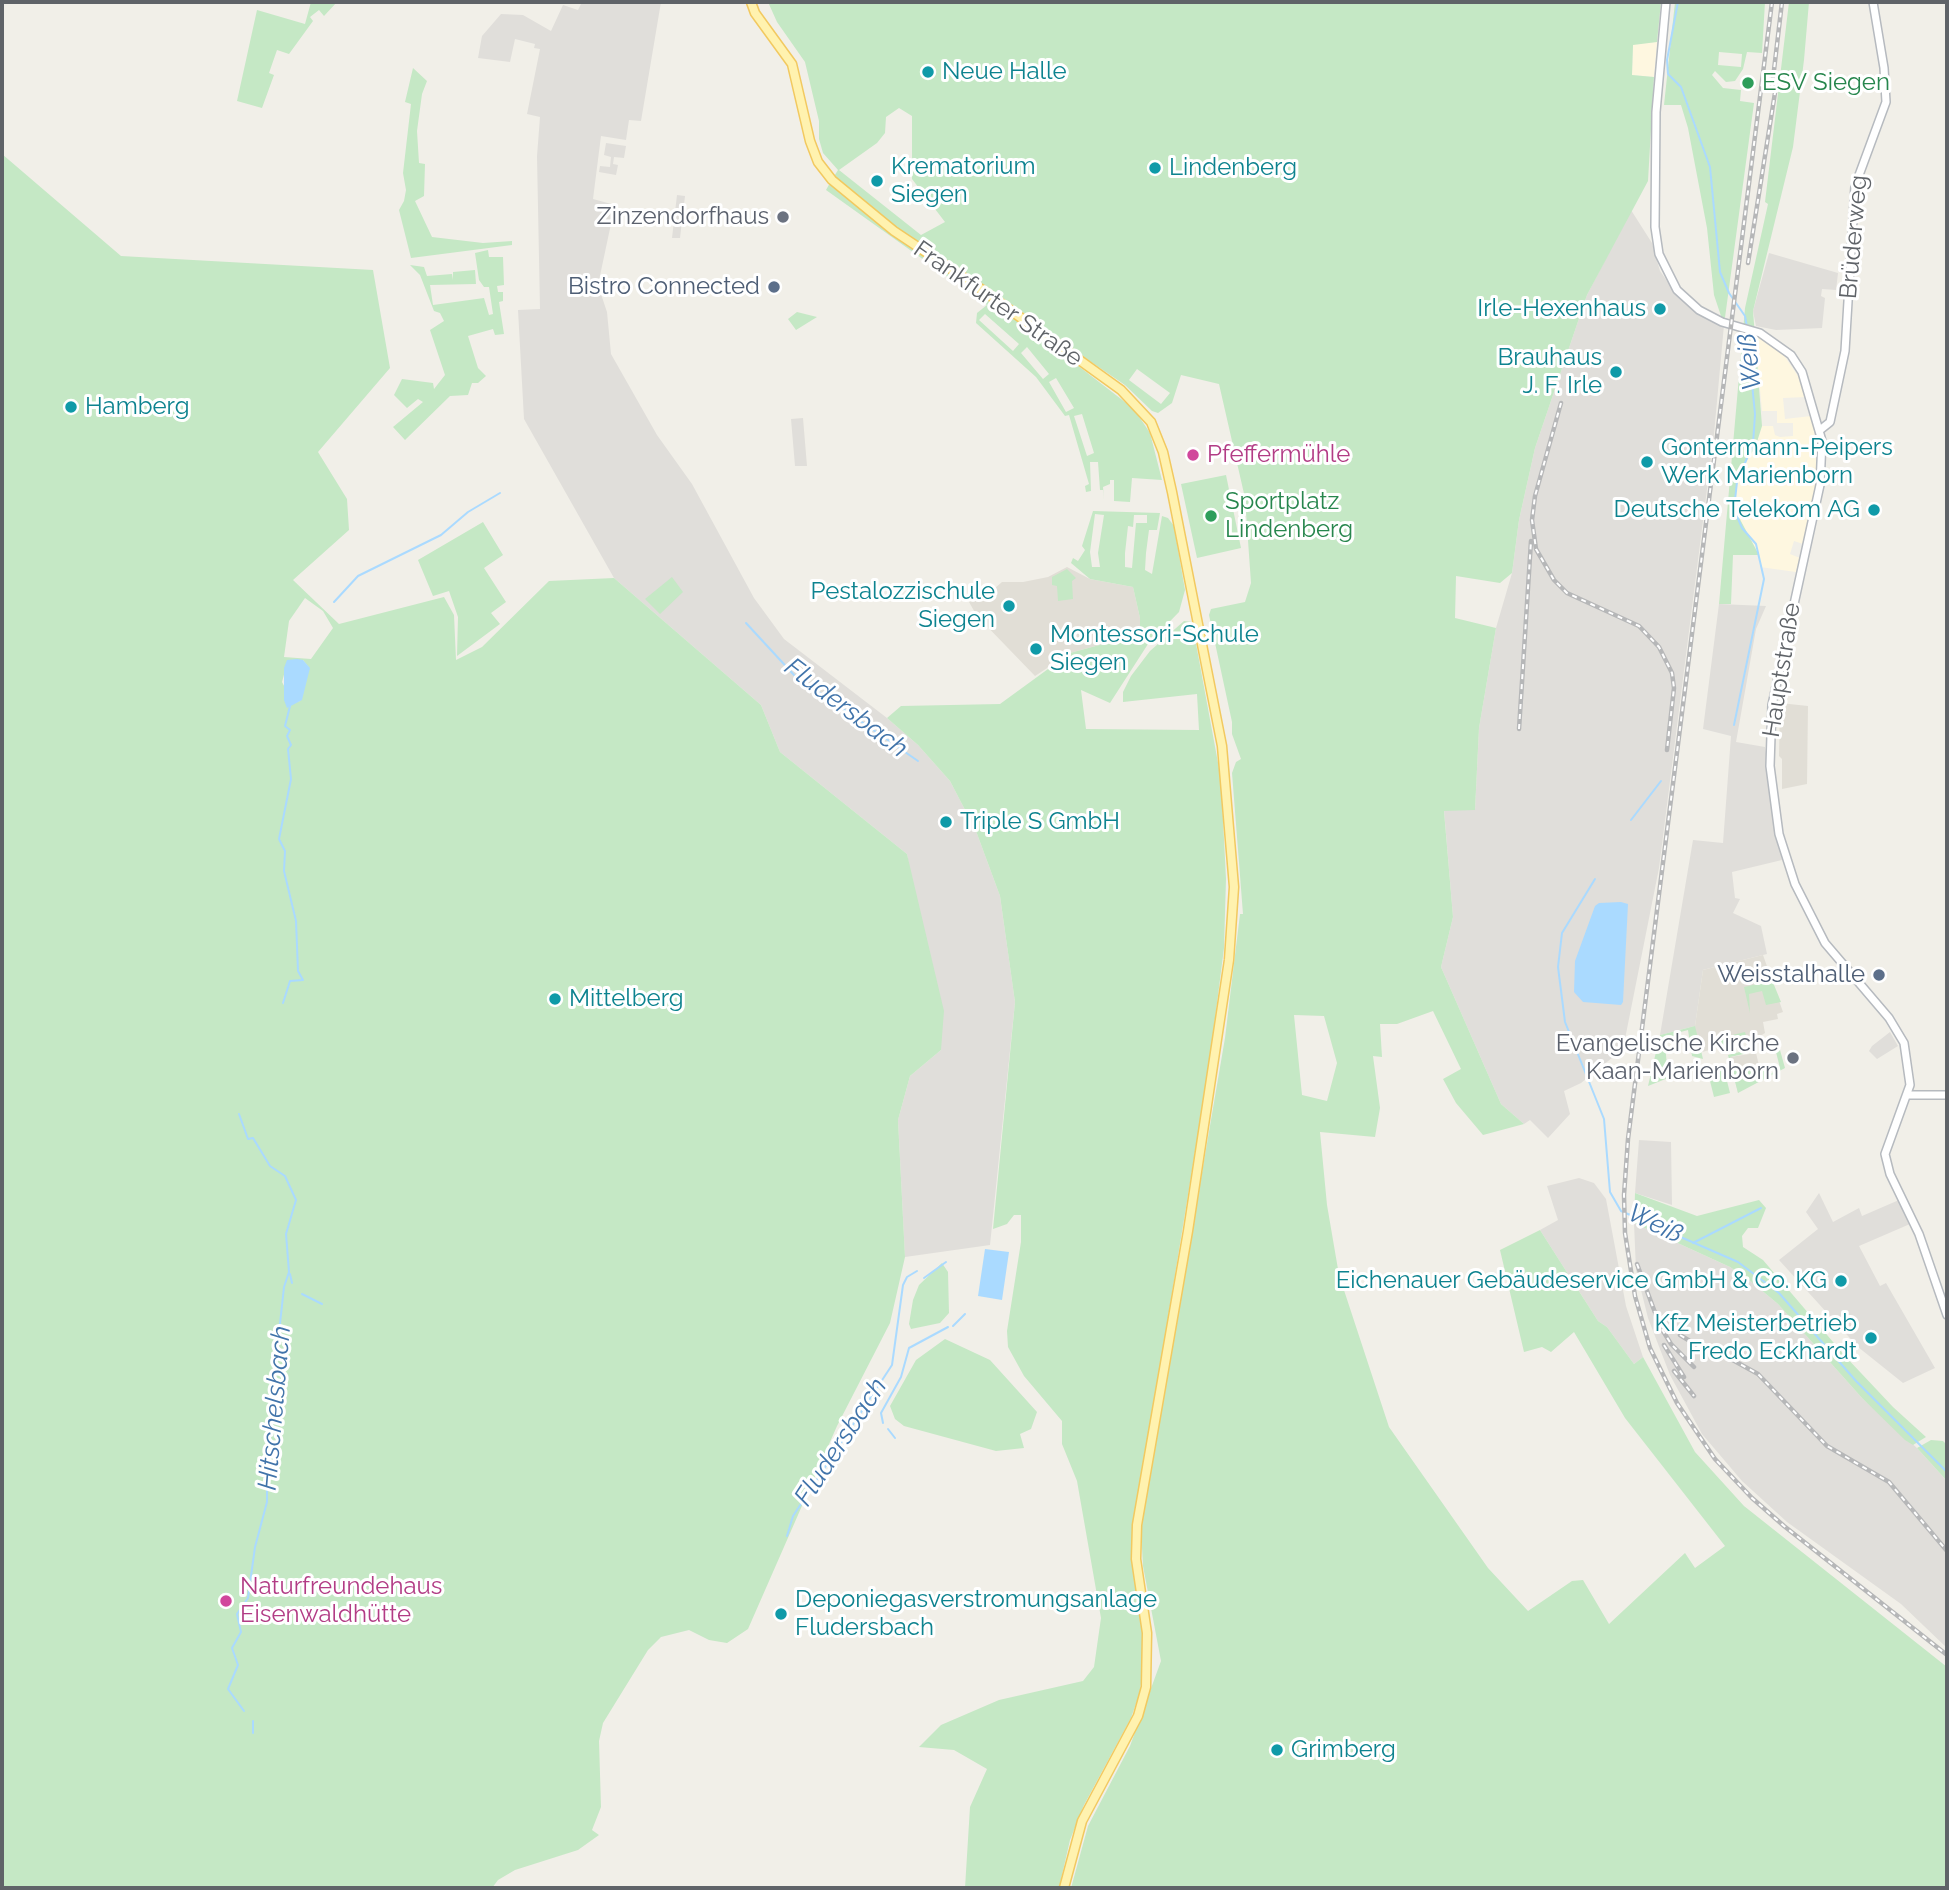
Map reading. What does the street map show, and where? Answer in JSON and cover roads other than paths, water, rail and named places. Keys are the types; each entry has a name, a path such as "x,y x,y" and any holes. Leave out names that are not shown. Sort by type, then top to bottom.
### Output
{"main road":[{"name":"Frankfurter Straße","path":"751,2 755,13 792,64 810,141 818,162 832,180 894,231 982,289 1121,390 1151,422 1163,452 1222,746 1230,809 1234,887 1229,960 1188,1231 1137,1525 1136,1559 1149,1653 1146,1687 1138,1716 1082,1821 1064,1888"},
{"name":"Hauptstraße","path":"1666,2 1656,112 1656,227 1659,254 1668,276 1689,303 1709,317 1753,331 1778,343 1795,360 1808,388 1820,430 1820,485 1772,705 1772,793 1783,848 1807,913 1846,971 1889,1018 1905,1043 1910,1068 1908,1095 1889,1136 1885,1154 1890,1174 1919,1234 1947,1315"},
{"name":"Brüderweg","path":"1820,430 1830,422 1845,351 1854,186 1886,102 1884,68 1873,2"},
{"path":"1908,1095 1947,1095"}],"water":[{"path":"287,660 303,660 310,668 302,700 287,708 284,700 284,668"},
{"path":"1599,903 1628,904 1623,1002 1621,1005 1583,1002 1574,992 1575,961 1595,906"},
{"path":"985,1249 1009,1252 1002,1300 978,1296"}],"waterway":[{"name":"Weiß","path":"1678,2 1667,60 1668,74 1681,87 1710,167 1720,272 1729,293 1745,316 1747,327"},
{"name":"Weiß","path":"1734,725 1764,579 1756,544 1742,528 1734,509 1737,482 1753,444 1755,414 1747,332"},
{"name":"Hitschelsbach","path":"334,602 358,576 441,535 468,512 500,493"},
{"name":"Fludersbach","path":"746,623 794,675 918,761"},
{"name":"Hitschelsbach","path":"283,1003 290,981 303,980 298,971 296,921 284,871 285,851 279,839 291,779 288,749 291,745 287,736 290,730 285,726 290,706"},
{"name":"Weiß","path":"1631,820 1661,781"},
{"name":"Weiß","path":"1595,879 1562,933 1558,967 1565,1022 1604,1119 1610,1192 1621,1211 1738,1262 1779,1293 1856,1381 1947,1472"},
{"name":"Hitschelsbach","path":"239,1114 248,1139 253,1138 270,1166 285,1176 296,1200 286,1234 289,1272 284,1287 267,1452 267,1502 255,1547 248,1598 237,1614 241,1632 232,1648 238,1665 228,1689 244,1711"},
{"path":"1693,1243 1761,1208"},
{"name":"Fludersbach","path":"924,1278 946,1262"},
{"name":"Fludersbach","path":"787,1536 793,1516 892,1365 903,1285 907,1277 917,1271"},
{"name":"Hitschelsbach","path":"290,1274 292,1283"},
{"path":"302,1294 322,1304"},
{"path":"953,1326 965,1314"},
{"path":"883,1423 881,1413 901,1377 909,1348 948,1327"},
{"path":"888,1429 895,1438"},
{"path":"253,1721 253,1733"}],"railway":[{"path":"1772,2 1628,1139 1624,1195 1625,1233 1635,1296 1650,1348 1677,1403 1715,1459 1752,1498 1784,1526 1947,1655"},
{"path":"1772,87 1782,2"},
{"path":"1748,263 1777,80"},
{"path":"1561,403 1535,496 1532,520 1536,549 1554,580 1567,593 1639,626 1659,647 1672,673 1674,688 1667,750"},
{"path":"1519,729 1531,541"},
{"path":"1637,1264 1660,1326 1671,1344 1694,1367"},
{"path":"1680,1335 1711,1354"},
{"path":"1664,1345 1684,1377"},
{"path":"1704,1350 1729,1358 1758,1374 1827,1446 1889,1482 1947,1551"},
{"path":"1674,1371 1694,1396"}],"place":[{"name":"Neue Halle","path":"928,72"},
{"name":"ESV Siegen","path":"1748,83"},
{"name":"Lindenberg","path":"1155,168"},
{"name":"Krematorium Siegen","path":"877,181"},
{"name":"Zinzendorfhaus","path":"783,217"},
{"name":"Bistro Connected","path":"774,287"},
{"name":"Irle-Hexenhaus","path":"1660,309"},
{"name":"Brauhaus J. F. Irle","path":"1616,372"},
{"name":"Hamberg","path":"71,407"},
{"name":"Pfeffermühle","path":"1193,455"},
{"name":"Gontermann-Peipers Werk Marienborn","path":"1647,462"},
{"name":"Deutsche Telekom AG","path":"1874,510"},
{"name":"Sportplatz Lindenberg","path":"1211,516"},
{"name":"Pestalozzischule Siegen","path":"1009,606"},
{"name":"Montessori-Schule Siegen","path":"1036,649"},
{"name":"Triple S GmbH","path":"946,822"},
{"name":"Weisstalhalle","path":"1879,975"},
{"name":"Mittelberg","path":"555,999"},
{"name":"Evangelische Kirche Kaan-Marienborn","path":"1793,1058"},
{"name":"Eichenauer Gebäudeservice GmbH & Co. KG","path":"1841,1281"},
{"name":"Kfz Meisterbetrieb Fredo Eckhardt","path":"1871,1338"},
{"name":"Naturfreundehaus Eisenwaldhütte","path":"226,1601"},
{"name":"Deponiegasverstromungsanlage Fludersbach","path":"781,1614"},
{"name":"Grimberg","path":"1277,1750"}]}
